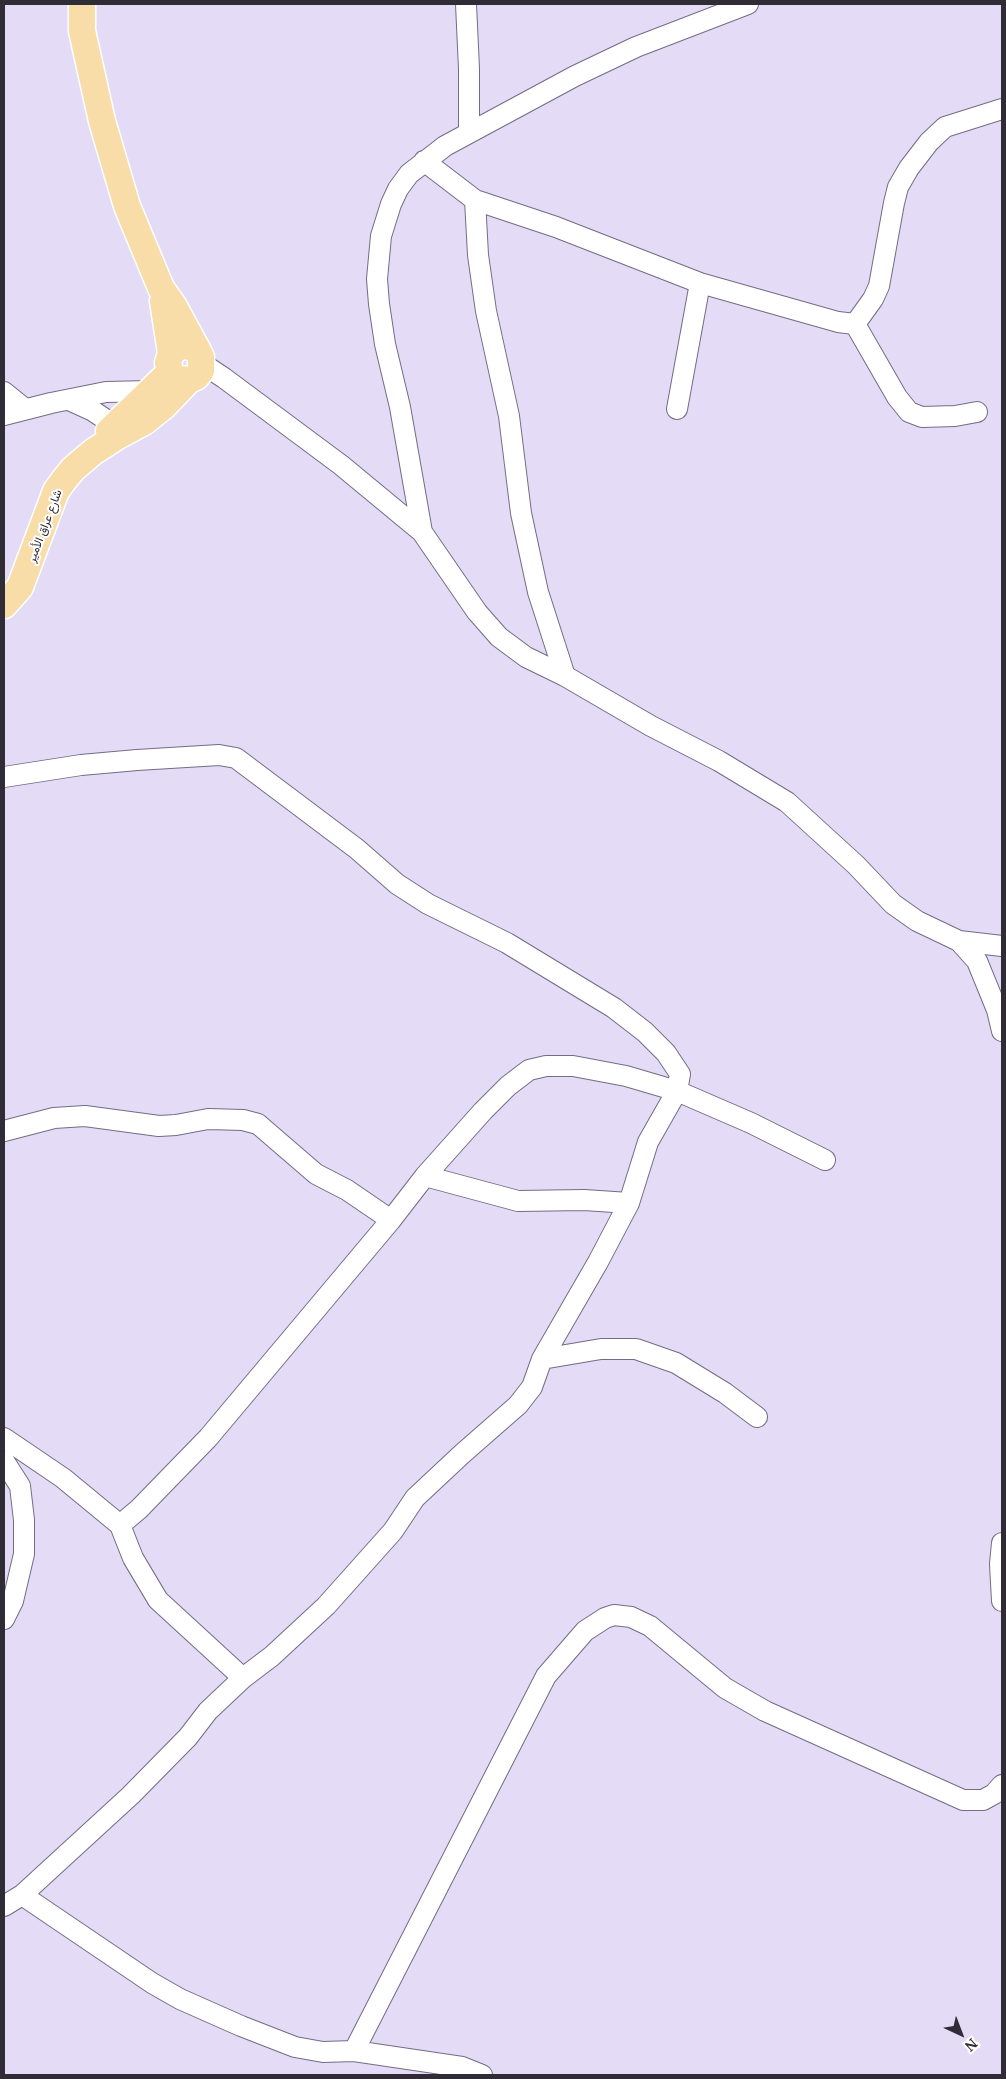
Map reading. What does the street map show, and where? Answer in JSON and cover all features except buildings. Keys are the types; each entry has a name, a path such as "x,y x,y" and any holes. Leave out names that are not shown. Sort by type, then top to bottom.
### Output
{"main road":[{"path":"82,4 82,31 109,150 127,206 162,288 186,364"},
{"name":"شارع عراق الأمير","path":"93,452 114,424 150,391 186,364"},
{"name":"شارع عراق الأمير","path":"4,605 20,587 27,572 56,490 74,469 93,452 144,422 164,406 186,364"}],"street":[{"path":"466,4 470,79 469,133"},
{"path":"422,532 400,407 385,344 377,279 381,236 391,204 409,174 445,146 604,61 748,4"},
{"path":"854,324 870,305 879,286 898,187 909,168 937,133 946,127 1002,109"},
{"path":"424,162 476,200 556,227 700,283 820,317 854,324 897,397 909,412 922,416 954,416 977,412"},
{"path":"476,200 478,255 486,311 509,416 521,513 538,592 565,676"},
{"path":"677,409 700,283"},
{"path":"186,364 224,378 341,465 422,532 477,612 499,637 526,656 565,676 620,709 719,761 787,802 856,865 893,904 917,921 959,941 1002,946"},
{"path":"4,415 106,392 150,391"},
{"path":"4,392 26,409"},
{"path":"69,400 93,411 114,424"},
{"path":"4,777 73,766 137,760 219,755 236,758 357,849 397,884 428,904 507,943 614,1008 645,1032 666,1053 680,1074 678,1090 648,1142 629,1203 598,1262 542,1359 532,1387 518,1405 415,1498 393,1532 326,1606 208,1711 188,1736 130,1795 22,1895 4,1906"},
{"path":"959,941 977,961 997,1010 1002,1031"},
{"path":"120,1525 138,1510 208,1438 392,1220 425,1176 508,1086 524,1073 538,1067 573,1066 626,1076 678,1090 751,1123 825,1160"},
{"path":"4,1131 54,1118 85,1116 159,1126 208,1119 243,1120 258,1124 316,1174 347,1190 392,1220"},
{"path":"425,1176 518,1201 584,1200 629,1203"},
{"path":"542,1359 601,1349 636,1350 676,1363 757,1417"},
{"path":"4,1438 63,1478 120,1525 133,1558 158,1600 244,1678"},
{"path":"4,1461 20,1486 24,1520 24,1554 13,1601 4,1619"},
{"path":"1002,1543 1000,1564 1002,1601"},
{"path":"354,2051 546,1676 585,1631 605,1618 614,1615 631,1617 650,1626 725,1688 765,1711 963,1800 983,1800 994,1794 1002,1785"},
{"path":"22,1895 152,1983 180,1999 295,2047 323,2052 354,2051 462,2067 482,2075"}]}
